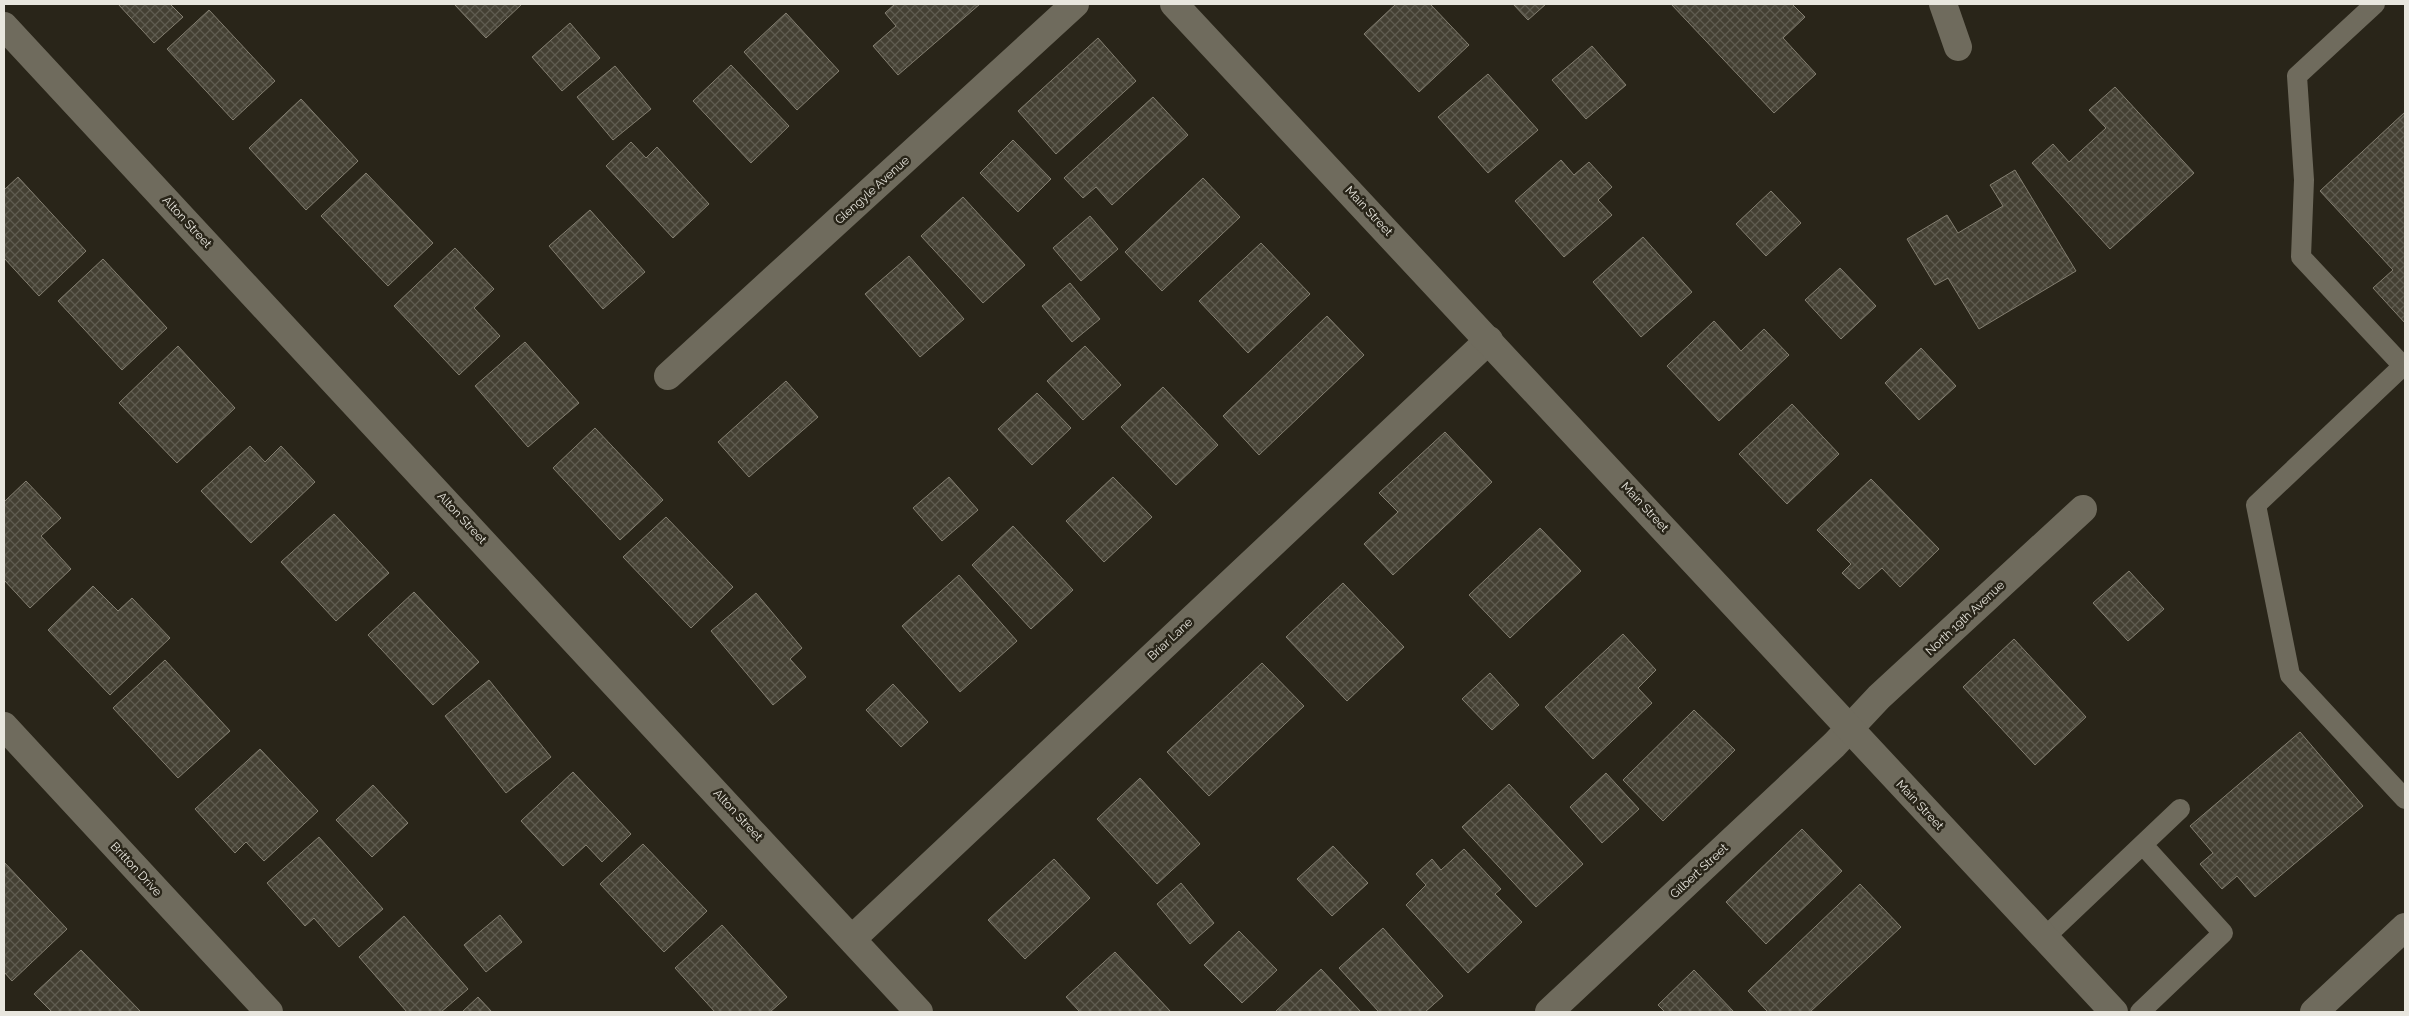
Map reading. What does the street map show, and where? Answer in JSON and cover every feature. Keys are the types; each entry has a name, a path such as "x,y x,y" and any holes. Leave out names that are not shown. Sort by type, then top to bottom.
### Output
{"street":[{"name":"Glengyle Avenue","path":"668,376 1076,4"},
{"name":"Main Street","path":"1174,4 1721,588 1849,729 2114,1012"},
{"path":"1943,4 1958,47"},
{"name":"Alton Street","path":"4,26 919,1012"},
{"name":"Briar Lane","path":"852,939 1489,340"},
{"name":"North 19th Avenue","path":"1849,729 1879,697 2083,509"},
{"name":"Britton Drive","path":"4,726 269,1012"},
{"name":"Gilbert Street","path":"1549,1012 1849,729"},
{"path":"2314,1012 2405,926"}],"lane":[{"path":"2374,4 2297,76 2304,180 2301,257 2404,367 2256,505 2290,675 2405,799"},
{"path":"2044,938 2180,809"},
{"path":"2140,1012 2223,933 2143,845"}],"building":[{"path":"118,4 170,4 183,17 154,43"},
{"path":"454,4 522,4 486,38"},
{"path":"895,4 980,4 898,75 873,46 896,26 885,13"},
{"path":"1396,4 1430,4 1469,45 1419,92 1364,34"},
{"path":"1513,4 1546,4 1528,20"},
{"path":"1671,4 1792,4 1805,17 1783,38 1816,74 1774,113"},
{"path":"209,10 275,81 233,120 167,49"},
{"path":"786,13 839,71 797,110 744,52"},
{"path":"570,23 600,58 562,91 532,57"},
{"path":"1098,38 1136,81 1056,154 1018,111"},
{"path":"1592,46 1626,85 1586,119 1552,80"},
{"path":"731,65 789,126 751,163 693,101"},
{"path":"615,66 651,109 613,140 577,97"},
{"path":"1488,74 1538,130 1488,173 1438,117"},
{"path":"2115,87 2194,173 2110,249 2032,163 2053,144 2069,162 2106,128 2089,110"},
{"path":"1153,97 1188,135 1112,205 1096,187 1083,198 1064,178"},
{"path":"301,99 358,161 306,210 249,148"},
{"path":"2405,112 2405,323 2373,288 2393,270 2320,191"},
{"path":"1013,140 1051,179 1018,212 980,173"},
{"path":"631,142 646,158 657,147 709,204 673,238 606,166"},
{"path":"1561,160 1574,175 1589,162 1612,187 1598,200 1612,215 1564,257 1515,201"},
{"path":"2015,170 2076,271 1979,329 1948,278 1935,285 1907,239 1947,215 1958,233 2003,206 1990,185"},
{"path":"366,173 433,243 388,286 321,216"},
{"path":"18,177 86,251 39,296 4,258 4,190"},
{"path":"1203,178 1240,217 1162,291 1125,252"},
{"path":"1771,191 1801,223 1766,256 1736,224"},
{"path":"963,197 1025,265 983,303 921,236"},
{"path":"590,210 645,272 603,309 549,246"},
{"path":"1090,216 1118,249 1081,281 1053,248"},
{"path":"1643,237 1692,292 1641,337 1593,282"},
{"path":"1261,243 1310,294 1248,353 1199,301"},
{"path":"455,248 494,289 474,308 500,336 459,375 394,306"},
{"path":"909,256 964,319 920,357 865,294"},
{"path":"103,259 167,328 122,370 58,301"},
{"path":"1840,268 1876,306 1841,339 1805,300"},
{"path":"1070,283 1100,319 1072,342 1042,306"},
{"path":"1327,316 1364,355 1259,455 1223,416"},
{"path":"1714,321 1741,351 1764,329 1789,355 1719,421 1667,366"},
{"path":"525,342 579,403 528,447 475,386"},
{"path":"178,346 235,408 177,463 119,403"},
{"path":"1085,346 1121,385 1083,420 1047,381"},
{"path":"1921,348 1956,386 1919,420 1885,383"},
{"path":"786,381 818,417 749,477 718,442"},
{"path":"1163,387 1218,445 1176,485 1121,427"},
{"path":"1037,393 1071,428 1032,465 998,429"},
{"path":"1792,404 1839,454 1787,504 1739,454"},
{"path":"595,428 663,500 620,540 553,468"},
{"path":"1445,432 1492,482 1393,575 1364,544 1398,512 1379,493"},
{"path":"250,446 265,462 281,446 315,482 251,543 201,491"},
{"path":"949,477 978,510 942,541 913,508"},
{"path":"1113,477 1152,517 1104,562 1066,521"},
{"path":"1871,479 1939,549 1900,587 1882,568 1859,589 1842,573 1851,564 1817,530"},
{"path":"26,481 61,518 41,536 71,569 30,608 4,580 4,502"},
{"path":"334,514 389,573 336,621 281,562"},
{"path":"666,517 733,587 691,628 623,557"},
{"path":"1013,526 1073,590 1031,629 972,565"},
{"path":"1540,528 1581,571 1510,638 1469,595"},
{"path":"2129,571 2164,609 2128,641 2093,603"},
{"path":"959,575 1017,641 960,692 902,626"},
{"path":"1343,583 1404,647 1347,701 1286,637"},
{"path":"93,586 118,611 132,598 170,638 110,695 48,630"},
{"path":"414,592 479,662 433,705 368,635"},
{"path":"756,593 802,648 790,659 806,677 773,705 711,631"},
{"path":"1623,634 1656,670 1638,688 1652,703 1593,759 1545,707"},
{"path":"2014,639 2086,717 2035,765 1963,687"},
{"path":"165,660 230,731 178,778 113,708"},
{"path":"1262,663 1304,706 1209,796 1167,752"},
{"path":"1490,673 1519,705 1492,730 1462,699"},
{"path":"489,680 551,757 506,793 445,716"},
{"path":"893,684 928,722 901,747 866,710"},
{"path":"1694,710 1735,750 1663,821 1623,780"},
{"path":"2300,732 2363,806 2255,897 2237,876 2222,889 2200,864 2213,853 2190,826"},
{"path":"260,749 318,811 264,861 246,842 235,853 195,809"},
{"path":"573,772 631,834 602,862 586,845 563,866 521,821"},
{"path":"1606,773 1639,809 1602,843 1570,807"},
{"path":"1140,778 1200,844 1157,884 1097,819"},
{"path":"1509,784 1583,864 1536,907 1462,827"},
{"path":"373,785 408,823 372,857 336,820"},
{"path":"1802,829 1842,871 1766,944 1726,902"},
{"path":"319,837 383,909 339,947 314,918 305,926 267,883"},
{"path":"643,844 707,911 664,952 600,884"},
{"path":"1333,846 1368,883 1332,916 1297,879"},
{"path":"1464,849 1501,889 1495,894 1522,922 1468,973 1406,905 1426,885 1416,874 1432,859 1441,870"},
{"path":"1054,859 1090,898 1025,959 988,920"},
{"path":"4,862 67,929 12,981 4,972"},
{"path":"1181,883 1214,923 1190,944 1157,904"},
{"path":"1860,884 1901,927 1810,1012 1768,1012 1748,991"},
{"path":"500,915 522,942 486,972 464,945"},
{"path":"404,916 468,989 441,1012 407,1012 359,957"},
{"path":"722,925 787,997 770,1012 715,1012 675,968"},
{"path":"1383,928 1443,996 1425,1012 1379,1012 1339,968"},
{"path":"1239,931 1277,970 1242,1003 1204,965"},
{"path":"81,950 141,1012 52,1012 34,994"},
{"path":"1115,952 1171,1012 1080,1012 1066,997"},
{"path":"1321,969 1361,1012 1276,1011"},
{"path":"1694,970 1734,1012 1665,1012 1658,1005"},
{"path":"478,997 492,1012 462,1012"}]}
